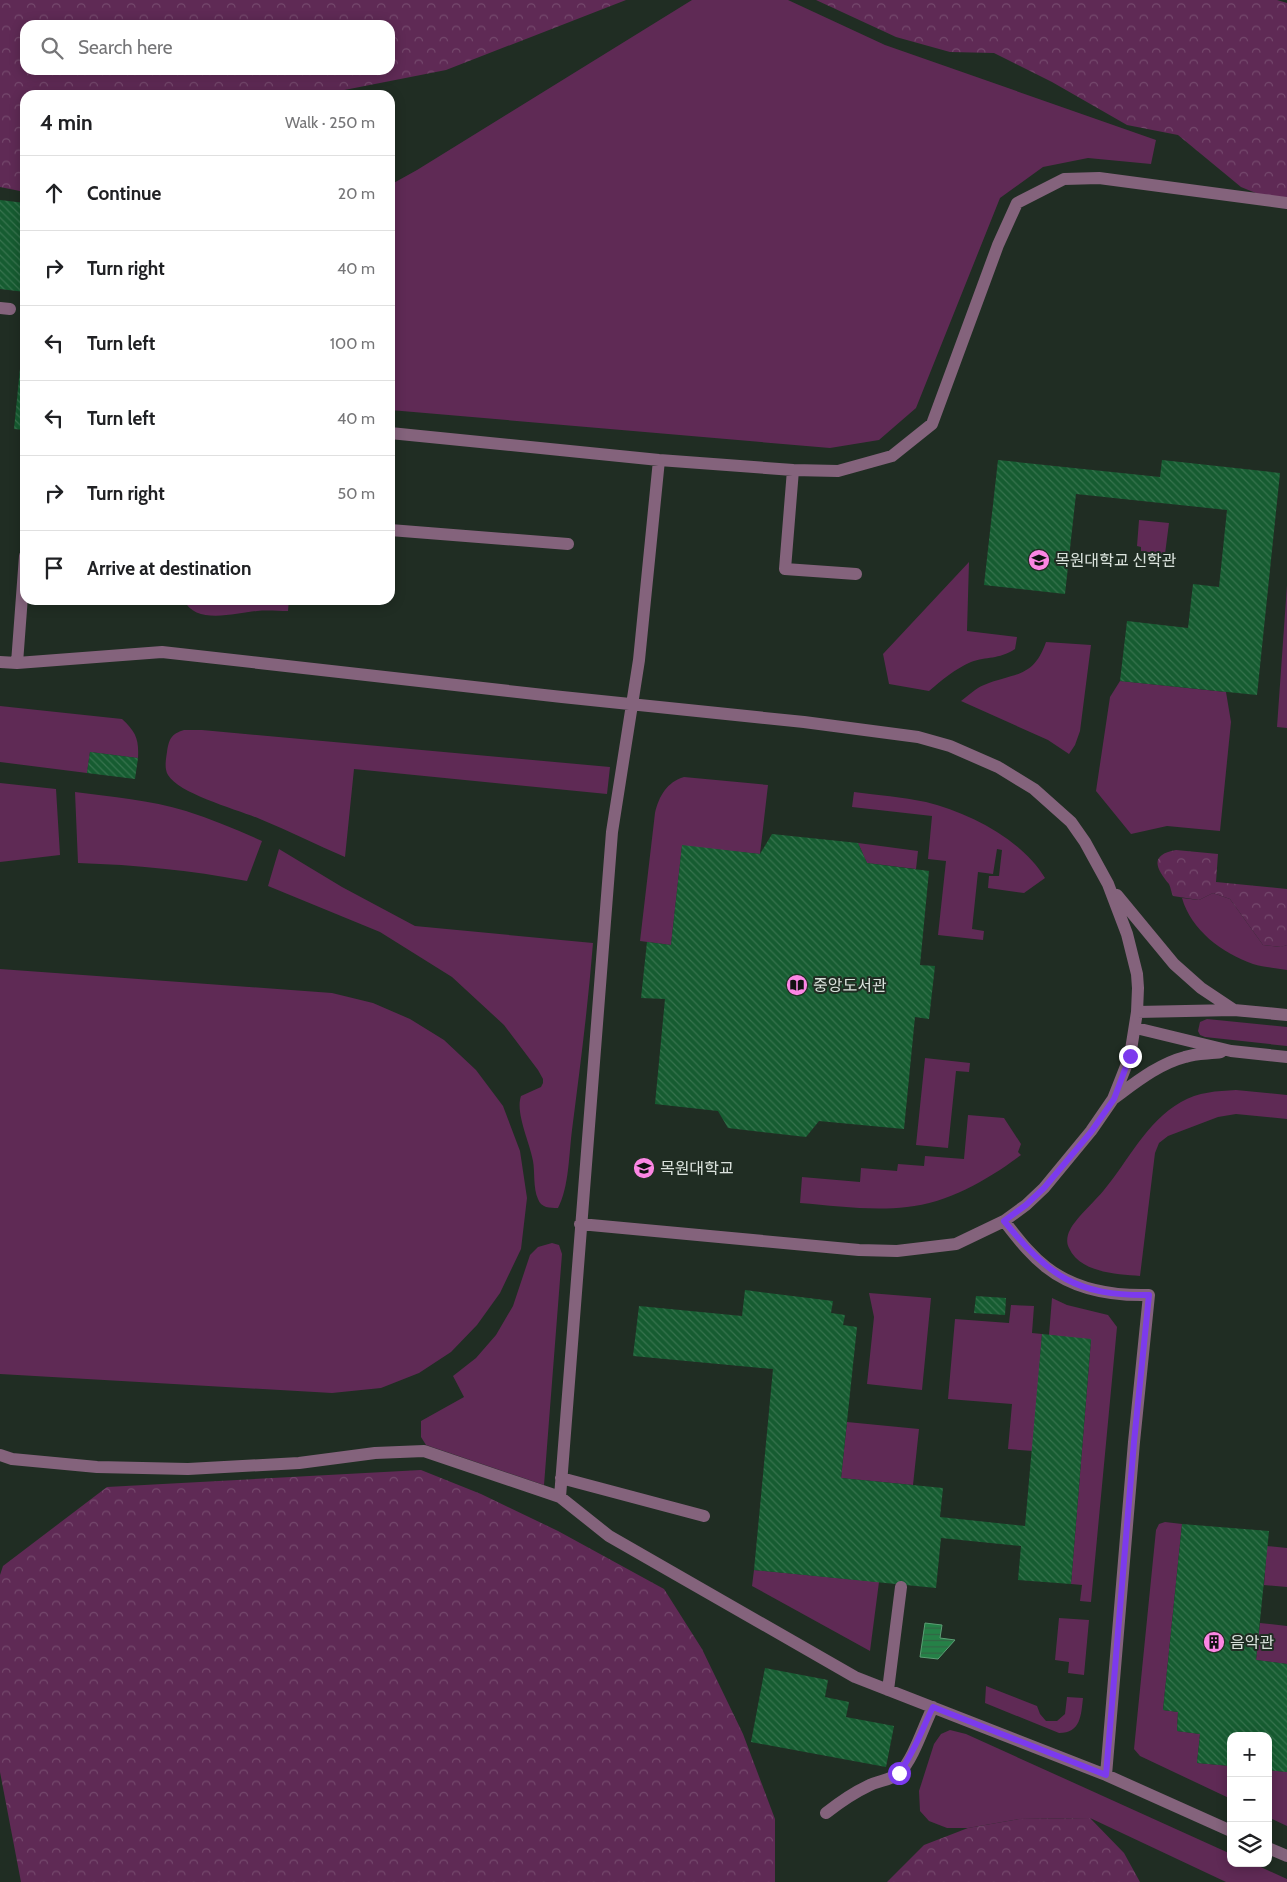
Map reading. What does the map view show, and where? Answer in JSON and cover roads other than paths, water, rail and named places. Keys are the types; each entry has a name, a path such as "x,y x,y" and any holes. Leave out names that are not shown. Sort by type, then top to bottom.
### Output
{"lane":[{"path":"395,434 660,460 793,470 838,471 892,456 932,424 998,245 1017,203 1064,179 1099,178 1287,203"},
{"path":"560,1497 612,832 632,704 660,460"},
{"path":"793,470 785,569 856,574"},
{"path":"395,530 568,544"},
{"path":"17,663 21,605"},
{"path":"0,662 17,663 162,652 918,737 950,746 998,767 1034,789 1071,822 1086,842 1108,884 1127,934 1137,974 1138,1012 1130,1056 1114,1099 1091,1132 1044,1188 1026,1205 1004,1221 956,1244 897,1251 859,1250 580,1224"},
{"path":"1108,884 1174,964 1201,988 1234,1010"},
{"path":"1138,1012 1234,1010 1287,1015"},
{"path":"1136,1028 1231,1051 1287,1057"},
{"path":"1114,1099 1162,1066 1186,1056 1231,1051"},
{"path":"1004,1221 1028,1251 1047,1268 1076,1285 1122,1296 1149,1295 1134,1442 1106,1775"},
{"path":"0,1456 12,1459 97,1467 188,1469 299,1464 376,1452 424,1451 560,1497 609,1536 855,1677 1106,1775 1227,1829"},
{"path":"561,1478 704,1516"},
{"path":"888,1690 901,1587"},
{"path":"826,1813 846,1798 871,1784 887,1780 899,1773 910,1759 922,1727 933,1707"},
{"path":"1272,1850 1287,1856"}],"place":[{"name":"목원대학교 신학관","path":"1039,560"},
{"name":"중앙도서관","path":"797,985"},
{"name":"목원대학교","path":"644,1168"},
{"name":"음악관","path":"1214,1642"}]}
